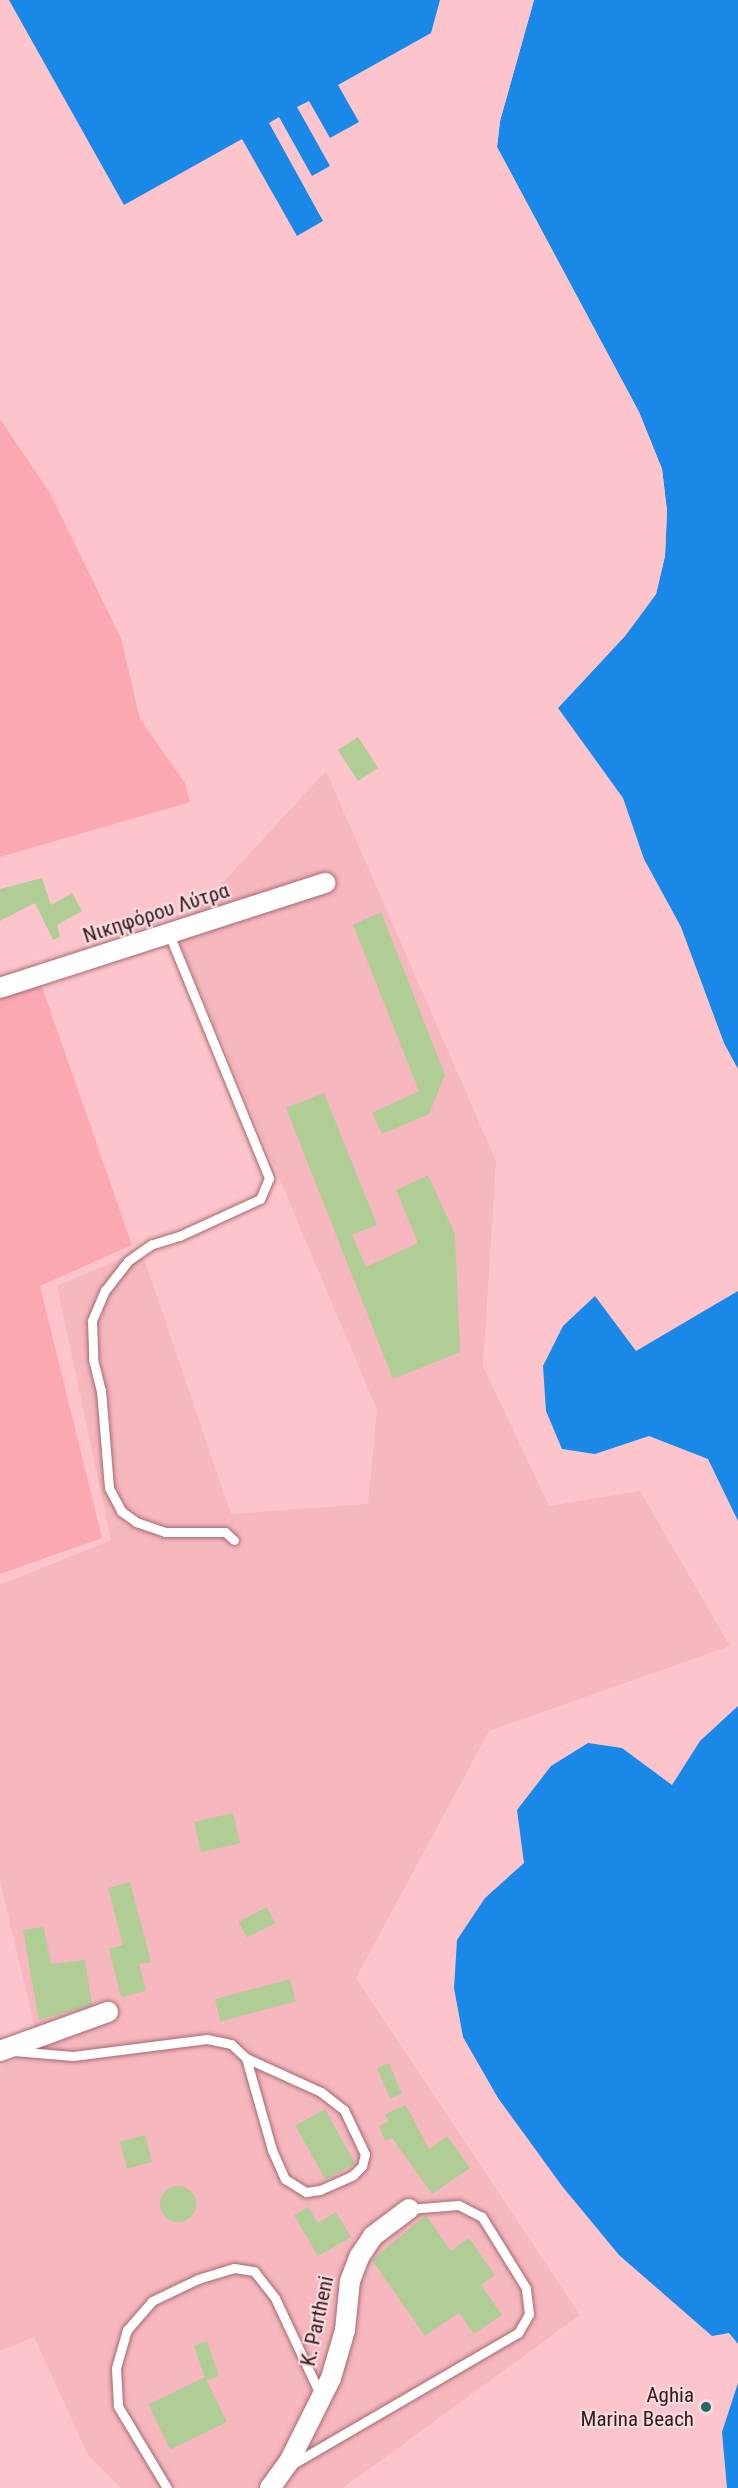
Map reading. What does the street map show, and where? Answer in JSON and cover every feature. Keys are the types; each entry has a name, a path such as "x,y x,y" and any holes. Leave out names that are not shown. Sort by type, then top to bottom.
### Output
{"street":[{"name":"Νικηφόρου Λύτρα","path":"0,988 326,883"},
{"path":"2,2050 108,2012"},
{"name":"K. Partheni","path":"270,2488 283,2470 321,2396 345,2330 350,2281 358,2257 373,2236 409,2209"}],"lane":[{"path":"169,934 269,1178 260,1199 179,1236 152,1244 128,1261 105,1290 92,1321 93,1359 101,1390 109,1488 121,1511 136,1522 165,1532 225,1532 234,1540"},
{"path":"2,2050 73,2056 207,2039 231,2044 246,2058 321,2092 344,2110 365,2154 362,2166 353,2175 320,2190 306,2192 290,2183 272,2150 246,2058"},
{"path":"283,2470 518,2333 530,2314 526,2288 482,2217 458,2205 409,2209"},
{"path":"167,2488 118,2406 116,2368 127,2330 152,2301 198,2279 234,2268 254,2271 275,2298 321,2396"}],"shaded area":[{"path":"0,419 50,493 121,638 140,719 185,783 190,802 0,857"},
{"path":"326,771 496,1161 483,1366 549,1506 640,1491 730,1646 489,1731 356,1978 580,2315 343,2488 121,2488 88,2455 34,2337 0,2351 0,2067 40,2049 0,1881 0,1585 111,1540 57,1286 141,1250 231,1514 368,1504 377,1410 176,933"},
{"path":"40,981 132,1245 40,1286 102,1538 0,1574 0,994"}],"water":[{"path":"9,0 440,0 431,33 338,85 359,122 330,138 309,101 297,107 330,166 312,176 279,117 269,123 323,221 297,236 242,139 124,205"},
{"path":"534,0 738,0 738,1069 724,1043 681,927 644,859 623,798 558,708 625,636 656,594 665,556 667,511 662,469 639,412 497,147 500,121"},
{"path":"738,1291 738,1521 708,1459 649,1436 595,1454 562,1449 546,1411 543,1366 563,1326 595,1296 636,1351"},
{"path":"738,1706 738,2344 729,2333 712,2336 619,2255 562,2186 498,2098 463,2037 454,1988 457,1940 485,1898 524,1863 517,1810 551,1766 588,1743 622,1748 672,1785 700,1741"},
{"path":"738,2383 738,2488 727,2488 722,2432"}],"pier":[{"path":"531,0 534,0 500,121 497,147 639,412 662,469 667,511 665,556 656,594 625,636 556,710 623,634 653,593 662,555 664,511 659,470 636,413 494,148 497,120"}],"building":[{"path":"358,737 378,768 358,781 338,750"},
{"path":"42,878 51,905 72,893 82,911 57,925 60,937 53,940 35,903 0,921 0,889"},
{"path":"381,912 445,1075 429,1114 382,1134 372,1113 419,1091 353,925"},
{"path":"324,1093 377,1225 352,1235 366,1267 418,1243 396,1190 428,1175 455,1234 460,1352 393,1379 286,1108"},
{"path":"233,1813 240,1843 201,1852 194,1822"},
{"path":"130,1882 151,1962 139,1964 146,1991 121,1997 109,1949 123,1945 108,1888"},
{"path":"267,1907 275,1923 247,1938 238,1922"},
{"path":"44,1927 51,1964 85,1960 92,2005 39,2020 23,1930"},
{"path":"290,1979 296,2001 221,2021 215,1999"},
{"path":"389,2063 402,2093 390,2098 377,2068"},
{"path":"406,2105 429,2149 447,2136 470,2168 432,2194 392,2138 385,2141 379,2126 388,2122 385,2114"},
{"path":"325,2109 355,2163 325,2180 295,2125"},
{"path":"145,2135 152,2162 127,2169 120,2142"},
{"path":"178,2186 191,2191 196,2204 191,2217 178,2222 165,2217 160,2204 165,2191"},
{"path":"308,2207 318,2223 336,2212 351,2237 318,2256 294,2215"},
{"path":"426,2215 451,2251 469,2238 495,2275 481,2285 502,2315 474,2334 459,2313 425,2336 372,2260"},
{"path":"207,2341 219,2376 206,2381 194,2346"},
{"path":"205,2377 227,2422 170,2450 148,2405"}],"place":[{"name":"Aghia Marina Beach","path":"706,2407"}]}
